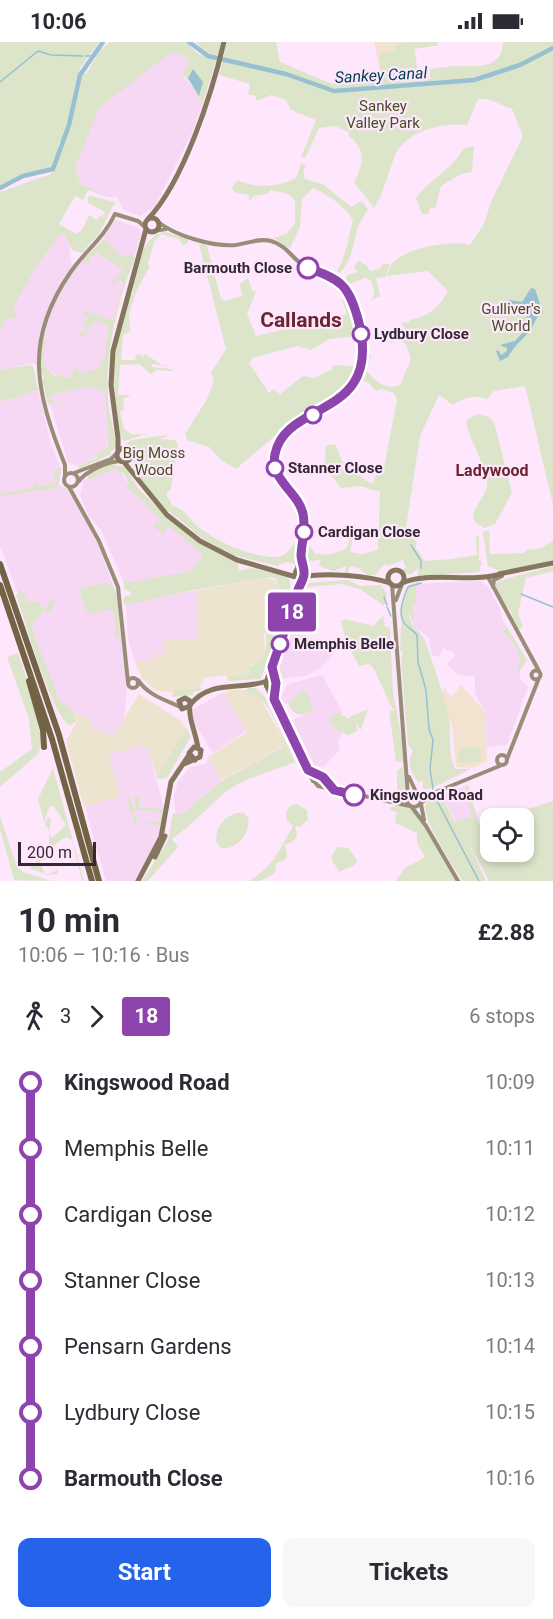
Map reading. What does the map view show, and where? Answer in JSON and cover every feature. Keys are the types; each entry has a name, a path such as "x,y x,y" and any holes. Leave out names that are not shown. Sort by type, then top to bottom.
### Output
{"highway":[{"path":"0,564 44,688 79,818 91,881"},
{"path":"0,585 100,881"},
{"path":"7,604 41,724 44,747"}],"main road":[{"path":"224,42 198,128 160,204 148,219 142,248 124,304 113,351 111,399 118,438 118,453 141,486 167,515 200,541 237,560 282,572 377,579 391,584 426,582 440,578"},
{"path":"142,248 158,222 160,204"},
{"path":"148,219 158,222"},
{"path":"146,229 154,231"},
{"path":"118,438 130,453 134,473"},
{"path":"118,453 123,448 130,453"},
{"path":"123,461 130,453"},
{"path":"377,579 397,571 403,574 440,578 488,576 553,563"},
{"path":"269,688 272,667 298,591 300,574"},
{"path":"402,583 403,574"},
{"path":"390,575 391,584"},
{"path":"183,765 201,755 195,747 194,736 181,708 180,700 198,697 223,686 253,684 269,680 276,683 269,688 253,684"},
{"path":"181,708 190,706 198,697"},
{"path":"138,881 164,841 169,816 168,799 174,775 195,747 197,733 189,718 188,698"},
{"path":"189,755 195,760"}],"street":[{"path":"144,688 131,687 128,682 118,587 112,579 102,548 75,496 65,482 64,465 38,373 40,336 69,274 99,240 115,214 138,221 146,229"},
{"path":"138,221 148,219"},
{"path":"158,222 167,229 224,244 262,240 273,242 285,248 306,267 339,281 352,298 362,347 356,378 339,398 287,431 275,452 278,476 298,502 303,513 300,574"},
{"path":"154,231 167,229"},
{"path":"65,476 118,453"},
{"path":"69,487 87,473 113,462 123,461"},
{"path":"64,465 73,473 78,482 75,496"},
{"path":"493,588 496,579 509,573"},
{"path":"269,688 308,770 320,786 415,807 436,792 502,765 507,759 539,678 539,671 488,576"},
{"path":"395,604 402,583"},
{"path":"391,584 395,604 398,687 407,774 407,796 410,806 426,826 458,881"},
{"path":"533,659 534,690"},
{"path":"127,669 144,688 181,708"},
{"path":"533,671 539,671"},
{"path":"128,682 131,678 137,679"},
{"path":"533,678 539,678"},
{"path":"136,687 137,679"},
{"path":"157,697 180,700"},
{"path":"491,769 497,760 511,748"},
{"path":"502,755 507,759"},
{"path":"497,760 502,765"},
{"path":"308,770 334,790"},
{"path":"407,774 418,793 426,826"},
{"path":"314,781 318,776"},
{"path":"320,786 324,781"},
{"path":"394,801 418,793 436,792"}],"shaded area":[{"path":"374,42 438,42 438,45 414,49 418,78 382,81"},
{"path":"172,50 193,58 183,78 192,85 202,106 191,135 155,206 141,216 123,209 117,197 107,197 81,184 75,167 99,107"},
{"path":"115,220 138,227 141,235 111,326 107,356 101,371 64,379 33,363 0,370 0,325 56,233 65,235 69,242 71,262 76,268 102,240"},
{"path":"89,384 105,387 111,439 101,455 78,466 68,462 47,394"},
{"path":"38,390 51,444 61,470 57,484 68,489 72,495 98,544 117,596 127,691 124,718 113,736 92,727 90,719 59,705 0,546 0,403 5,399"},
{"path":"110,468 118,469 133,490 188,536 203,556 193,572 125,585 101,530 89,517 80,496 84,480"},
{"path":"266,578 275,580 279,588 286,589 285,601 274,631 264,633 265,657 258,664 250,665 249,675 205,677 198,689 175,693 155,690 142,678 135,662 153,662 154,654 164,653 164,640 198,640 198,590"},
{"path":"480,581 488,586 500,609 503,621 527,660 520,670 520,678 528,687 507,745 487,747 485,712 475,694 475,676 458,675 447,664 455,655 452,651 444,648 439,657 432,655 429,638 415,627 410,617 414,584"},
{"path":"198,590 198,640 165,640 164,653 154,662 135,662 128,640 126,603"},
{"path":"294,627 333,655 318,670 304,676 283,679 279,669"},
{"path":"322,675 343,713 328,720 336,730 343,731 338,742 340,749 324,767 314,765 293,720 314,710 306,691 300,692 285,704 280,698 288,684"},
{"path":"461,685 485,712 487,761 473,768 456,767 452,723 444,714 439,695 446,687 445,691 452,696"},
{"path":"229,690 256,690 286,745 221,780 208,757 247,732 223,692 228,693"},
{"path":"139,694 181,721 188,731 158,780 149,750 141,746 109,754 120,796 84,807 66,741 77,722 71,710 90,719 92,727 113,736"},
{"path":"224,694 246,731 213,753 191,718 190,711"},
{"path":"141,746 149,750 167,822 165,832 162,843 136,881 106,881 85,807 120,795 108,754"},
{"path":"208,757 221,780 186,813 176,815 174,797 178,782 190,767 206,764"},
{"path":"465,786 474,817 456,822 442,795"}],"green space":[{"path":"0,42 99,42 80,68 74,95 83,74 87,73 99,51 110,42 186,42 197,53 216,61 202,105 191,84 183,75 190,59 172,52 100,107 75,167 81,184 107,197 88,190 83,200 75,196 59,224 76,234 82,230 89,215 97,220 105,212 88,203 88,197 115,202 100,232 82,253 72,250 65,235 61,234 37,265 14,306 13,311 16,310 17,316 12,319 6,318 0,330 0,192 50,175 57,165 62,145 59,142 52,168 22,175 0,186"},
{"path":"196,42 222,42 219,55 205,54"},
{"name":"Sankey Valley Park","path":"227,42 276,42 280,62 332,84 382,81 379,54 395,52 395,46 411,42 438,42 438,45 414,49 420,81 430,79 430,69 488,64 499,57 503,42 553,42 553,505 525,386 494,391 487,399 470,398 453,405 439,395 420,436 406,527 409,536 416,541 416,548 425,561 477,555 476,536 479,535 479,560 482,562 479,572 418,576 418,568 410,575 402,571 406,567 403,560 388,566 385,564 375,575 368,575 353,567 349,567 348,573 345,573 346,566 333,571 319,566 321,560 307,561 304,545 309,545 316,555 319,553 333,554 347,548 351,531 354,532 350,552 362,554 378,550 380,492 361,486 341,488 327,469 326,446 335,444 344,465 370,483 373,483 375,477 384,468 397,400 394,393 381,389 376,391 368,382 359,380 367,355 371,356 365,369 376,380 389,387 400,385 411,359 403,341 397,339 391,343 389,341 405,329 401,322 407,323 428,313 442,301 448,291 428,271 386,276 399,257 418,249 452,243 470,245 484,224 491,202 523,136 512,109 488,99 478,99 467,125 436,127 407,140 395,156 374,208 354,182 362,157 358,145 348,136 349,132 335,126 319,128 305,158 301,157 316,120 291,110 286,100 271,95 256,101 256,96 248,94 250,84 219,75"},
{"path":"474,146 472,172 461,174 441,186 435,209 430,207 429,214 422,214 416,198 453,163 463,149"},
{"path":"301,163 306,165 303,172 305,179 324,185 351,207 362,201 368,210 358,227 350,256 340,273 337,271 345,252 353,220 335,201 313,188 302,199 300,227 290,248 273,238 286,234 295,224 295,200 288,194 271,190 266,194 254,196 249,201 249,195 236,193 231,188 238,180 259,186 283,183 297,177"},
{"path":"164,232 188,238 188,243 183,246 179,239 161,234 154,242 148,264 150,266 136,292 129,314 130,331 123,335 121,360 135,360 136,355 140,354 142,357 145,354 162,365 173,367 152,364 152,367 172,369 172,371 157,370 151,374 139,364 120,365 118,395 131,395 123,399 124,409 120,412 124,429 131,434 146,434 124,441 120,436 113,379 117,340 129,294 133,295 130,287 141,254 150,240"},
{"path":"103,240 121,256 133,255 135,258 118,309 108,364 110,417 117,445 109,455 79,469 78,466 97,458 97,453 107,448 109,441 105,395 101,390 85,387 51,395 53,403 65,402 52,405 48,403 42,380 44,376 41,372 39,350 43,339 47,341 43,349 45,367 55,376 62,374 65,378 71,377 74,367 78,367 78,374 98,370 105,354 108,326 96,321 89,327 85,338 77,334 85,331 84,324 89,318 83,315 85,311 113,320 123,284 119,278 113,286 108,287 123,270 97,253 90,258 88,264 83,264 83,260"},
{"path":"206,242 221,299 226,301 242,296 240,284 248,278 252,290 256,292 247,314 256,336 347,314 342,300 345,297 353,310 357,326 357,336 330,339 311,350 297,346 253,358 249,363 269,393 274,389 280,394 303,376 314,378 332,369 333,365 355,366 358,372 339,398 296,424 290,422 281,436 277,434 236,469 221,460 209,447 187,440 185,434 207,399 214,381 211,373 226,349 199,244"},
{"path":"358,260 370,271 379,269 383,264 390,264 385,277 376,278 380,296 371,300 375,294 371,280 365,278 347,285 344,281 348,275 357,272 354,267"},
{"path":"33,366 38,390 0,402 0,370"},
{"path":"477,414 489,417 494,422 512,493 495,524 484,528 475,522 473,516 486,491 486,475 467,425 467,420"},
{"name":"Big Moss Wood","path":"168,436 159,439 175,440 178,444 171,489 166,493 172,505 182,510 211,536 249,553 278,557 290,550 298,539 295,564 287,562 277,566 233,555 202,538 170,512 165,511 141,482 126,444 132,440"},
{"path":"111,464 125,467 138,488 174,524 237,561 239,571 251,568 288,576 290,586 286,612 261,679 228,681 227,676 249,675 250,666 263,657 266,648 266,632 274,632 285,590 280,589 276,579 271,577 125,605 123,601 125,595 130,596 131,592 124,589 124,580 127,583 192,571 203,555 170,527 164,534 152,526 155,522 161,523 161,520 144,501 126,487 129,484 124,474 114,469 89,480 87,475"},
{"path":"61,468 59,484 55,488 0,496 0,494 34,487 37,483 39,487 56,482 54,470"},
{"path":"489,530 490,554 524,553 526,550 539,549 553,541 553,560 510,571 500,571 488,566 483,532"},
{"path":"553,566 553,571 526,578 518,613 523,627 517,631 510,610 502,602 495,586 498,581"},
{"path":"348,580 360,586 381,585 387,594 384,606 360,589 341,584 306,587 301,596 305,583"},
{"path":"419,582 416,586 416,605 413,604 414,623 409,613 410,618 426,643 442,690 449,719 451,751 455,769 471,769 430,789 423,789 423,781 418,782 410,767 413,750 408,745 401,660 403,653 400,650 402,604 409,585"},
{"path":"107,583 114,587 119,609 119,637 116,638 114,613 110,609 88,614 79,591 82,588"},
{"path":"21,589 28,602 39,602 44,610 50,604 48,600 56,600 49,613 44,612 33,623 32,629 60,701 71,708 76,721 70,726 62,717 39,665 16,595"},
{"path":"299,602 294,627 279,668 276,666"},
{"path":"383,616 385,626 390,628 393,692 406,761 396,762 389,711 396,710 392,708 374,669 369,664 359,666 346,642 341,621 345,619 373,626"},
{"path":"507,627 527,660 519,671 516,671 520,660 517,650 503,632"},
{"path":"18,653 38,719 41,744 38,754 0,787 0,772 32,749 29,719 7,657"},
{"path":"199,685 202,690 193,692 193,695 171,697 175,690 197,689"},
{"path":"248,688 256,688 264,696 295,762 248,780 222,795 172,839 178,847 148,881 142,881 168,841 173,813 183,814 221,781 285,746 271,712 260,698 245,692"},
{"path":"306,691 314,710 302,715 293,711 288,703 300,692"},
{"path":"368,709 361,730 356,723 357,731 348,735 336,730 328,720 338,713 350,719 351,716"},
{"path":"186,728 191,736 167,778 159,779 157,777"},
{"path":"480,747 481,761 459,763 458,749"},
{"path":"403,766 405,788 397,794 397,771"},
{"path":"53,768 84,881 82,881 72,840 67,837 54,846 47,858 40,861 44,873 48,874 58,870 57,874 47,875 30,868 49,846 49,834 52,838 66,825 53,805 49,808 44,822 38,799"},
{"path":"468,785 480,824 480,862 534,862 534,808 531,808 553,801 553,881 489,881 468,842 486,881 463,881 433,832 428,821 426,805 430,799 441,795 455,822 472,817 465,787"},
{"path":"134,796 139,797 139,808 159,808 162,811 160,825 135,824 132,816 136,816 137,824 159,822 160,811 137,810 131,814 127,798 130,798 132,808 136,808"},
{"path":"394,801 411,806 426,826 456,881 396,881 404,869 425,857 417,843 417,833 395,823 397,812 390,810 391,807 395,807"},
{"path":"297,804 307,810 308,819 301,826 295,827 297,835 295,840 285,845 287,855 285,860 276,863 275,873 260,881 249,881 270,864 280,850 293,826 287,821 286,812 290,806"},
{"path":"236,813 244,813 248,817 245,834 233,846 221,848 216,841 219,827 224,820"},
{"path":"0,816 17,867 23,872 51,881 14,880 0,829"},
{"path":"48,817 51,819 49,834 45,824"},
{"path":"337,847 348,848 357,860 355,865 339,872 331,858"}],"water":[{"path":"193,69 203,82 199,96 188,78"},
{"path":"531,288 535,289 543,313 508,357 500,361 496,351 498,350 501,355 507,351 507,348 500,345 515,341 523,332 522,325 527,322 525,308 508,306 509,300 522,302"}],"waterway":[{"path":"0,188 23,176 53,169 69,125 80,75 103,42"},
{"name":"Sankey Canal","path":"189,42 208,56 286,74 334,91 474,80 520,65 553,48"},
{"path":"0,82 38,51 51,55 83,56"},
{"path":"411,545 421,561 421,568"},
{"path":"421,583 408,587 401,613 404,623 417,635 418,662 426,690 429,729 433,740 430,769 433,789"},
{"path":"521,594 553,607"},
{"path":"384,597 387,605"},
{"path":"387,607 391,616"},
{"path":"435,797 479,881"}],"bus line":[{"name":"18","path":"308,268 339,281 352,298 361,332 362,358 356,378 344,394 326,408 287,431 275,452 278,476 300,505 304,516 301,555 304,574 272,667 276,683 274,699 308,770 323,777 327,785 334,790 354,795"}],"place":[{"name":"Barmouth Close","path":"308,268"},
{"name":"Lydbury Close","path":"361,334"},
{"name":"Stanner Close","path":"275,468"},
{"name":"Cardigan Close","path":"304,532"},
{"name":"Memphis Belle","path":"280,644"},
{"name":"Kingswood Road","path":"354,795"}],"district":[{"name":"Callands","path":"301,320"},
{"name":"Ladywood","path":"492,470"}],"park label":[{"name":"Gulliver's World","path":"511,318"}]}
